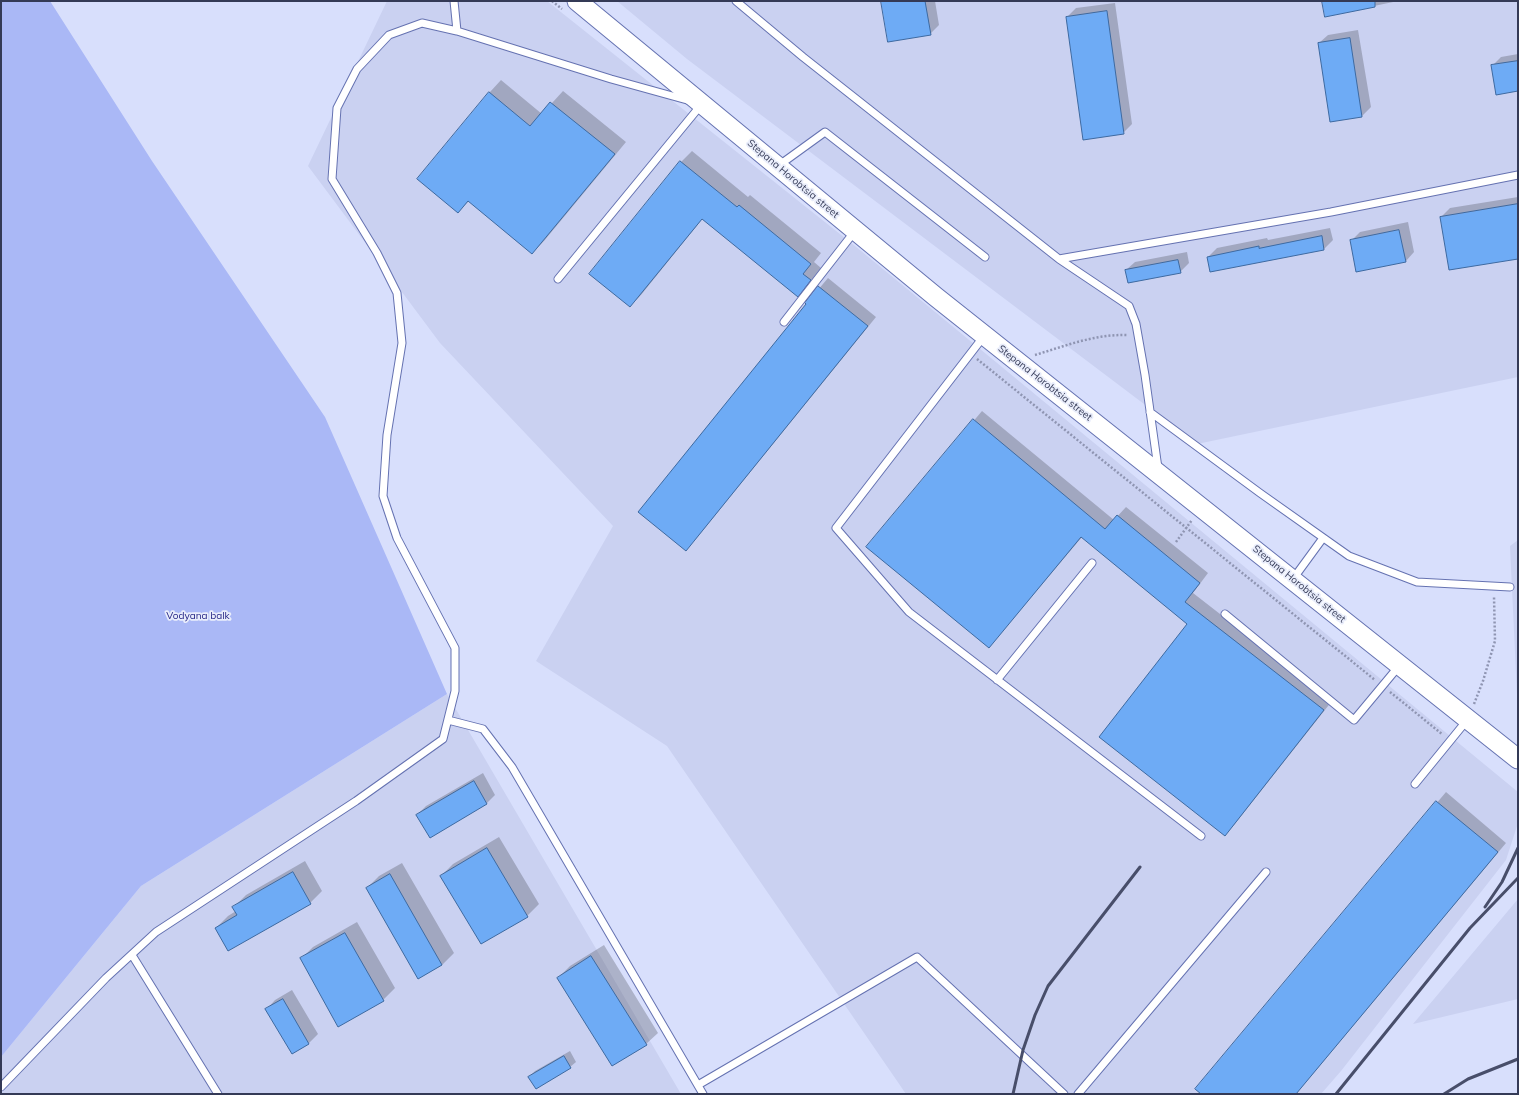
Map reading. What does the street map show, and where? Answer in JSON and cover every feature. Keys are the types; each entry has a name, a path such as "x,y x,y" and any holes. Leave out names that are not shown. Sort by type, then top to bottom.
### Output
{"main road":[{"name":"Stepana Horobtsia street","path":"576,1 985,335 1518,759"}],"lane":[{"path":"454,1 457,31"},
{"path":"736,1 809,62 1060,259 1129,306 1136,324 1138,335 1158,472"},
{"path":"1,1087 106,978 156,932 356,802 443,739 455,692 455,648 397,538 383,496 387,435 402,343 396,293 377,254 332,179 338,108 358,69 389,35 422,23 457,31 611,79 702,104 558,279"},
{"path":"778,166 825,132 985,257"},
{"path":"1060,259 1331,212 1518,175"},
{"path":"784,322 855,230"},
{"path":"985,335 836,528 909,612 1201,836"},
{"path":"1150,412 1349,556 1418,582 1510,587"},
{"path":"1293,579 1323,538"},
{"path":"997,680 1092,563"},
{"path":"1225,614 1354,720 1400,664"},
{"path":"1414,784 1468,719"},
{"path":"448,720 483,729 512,767 703,1094"},
{"path":"1078,1094 1266,872"},
{"path":"132,955 218,1094"},
{"path":"698,1085 917,957 1064,1094"}],"path":[{"path":"1032,356 1089,339 1112,334 1138,335"},
{"path":"970,353 1450,741"},
{"path":"1176,542 1202,507"},
{"path":"1468,719 1483,681 1495,641 1494,586"}],"shaded area":[{"path":"387,1 547,1 855,246 1518,792 1518,823 1506,860 1341,1071 1321,1094 906,1094 667,746 536,661 613,526 440,343 308,166"},
{"path":"617,1 1518,1 1518,377 1197,444 687,59"},
{"path":"1518,540 1518,716 1510,546"},
{"path":"447,694 681,1094 1,1094 1,1057 141,886"},
{"path":"1518,899 1518,999 1413,1024"}],"green space":[{"name":"Vodyana balk","path":"1,1 50,1 152,161 325,417 447,694 141,886 1,1057"}],"building":[{"path":"881,1 925,1 931,35 888,42"},
{"path":"1322,1 1375,1 1375,7 1325,17"},
{"path":"1107,11 1124,134 1083,140 1066,17"},
{"path":"1350,38 1362,117 1330,122 1318,43"},
{"path":"1518,61 1518,91 1496,95 1491,65"},
{"path":"489,92 530,126 550,102 615,154 532,254 468,201 458,213 417,179"},
{"path":"680,161 737,207 739,205 811,264 803,274 811,280 798,297 702,219 630,307 589,274"},
{"path":"1518,204 1518,259 1449,270 1440,217"},
{"path":"1399,230 1406,262 1356,272 1350,240"},
{"path":"1322,236 1324,250 1210,272 1207,257 1259,246 1259,248"},
{"path":"1178,260 1181,273 1128,283 1125,270"},
{"path":"818,286 868,326 686,551 638,512 806,304 805,303"},
{"path":"973,419 1105,529 1117,515 1200,583 1185,602 1324,710 1225,836 1099,737 1187,624 1081,537 989,648 866,547"},
{"path":"474,781 487,804 430,838 416,815"},
{"path":"1436,801 1498,852 1296,1094 1201,1094 1195,1089"},
{"path":"487,848 528,917 481,944 440,876"},
{"path":"293,872 311,904 228,951 215,928 237,915 232,907"},
{"path":"390,874 442,965 418,979 366,888"},
{"path":"345,933 384,1001 338,1027 300,958"},
{"path":"591,956 647,1045 612,1066 557,978"},
{"path":"283,999 309,1044 292,1054 265,1009"},
{"path":"564,1056 571,1068 536,1089 528,1077"}],"railway":[{"path":"1485,907 1502,882 1518,848"},
{"path":"1013,1094 1023,1050 1035,1015 1048,986 1140,867"},
{"path":"1336,1094 1470,928 1518,878"},
{"path":"1444,1094 1468,1079 1518,1059"}]}
